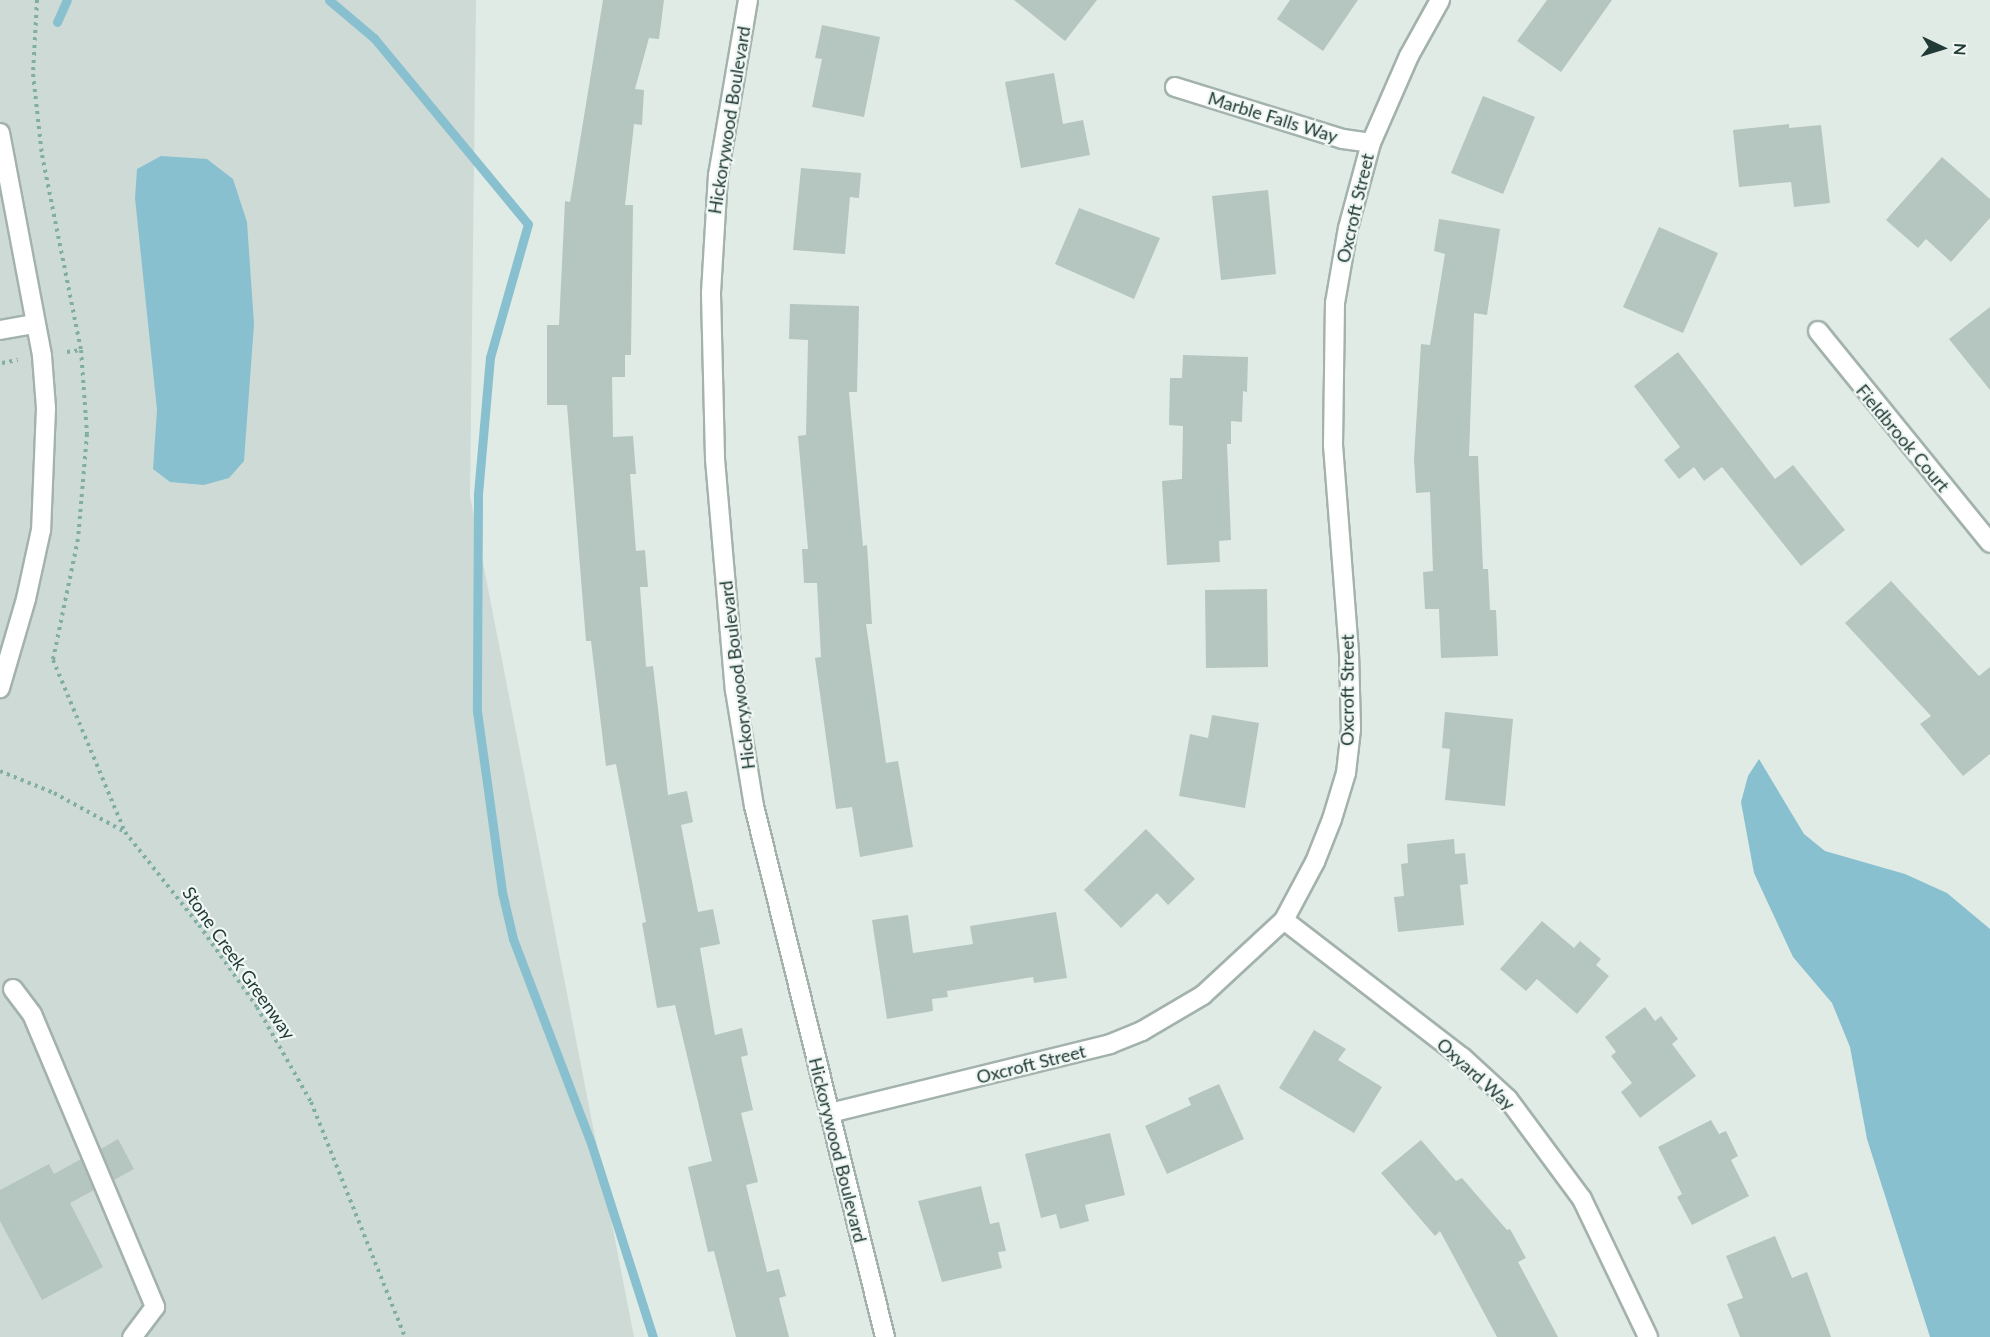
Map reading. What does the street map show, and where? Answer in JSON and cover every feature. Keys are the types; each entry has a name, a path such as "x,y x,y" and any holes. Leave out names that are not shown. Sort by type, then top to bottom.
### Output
{"street":[{"name":"Hickorywood Boulevard","path":"748,0 725,124 714,219 711,363 715,459 735,690 754,806 885,1337"},
{"name":"Oxcroft Street","path":"830,1113 1110,1044 1142,1031 1203,994 1284,920 1315,862 1346,773 1351,696 1331,376 1335,303 1348,228 1371,143 1409,56 1440,0"},
{"name":"Marble Falls Way","path":"1176,87 1344,139 1371,143"},
{"path":"0,133 34,324 46,408 46,479 34,566 0,688"},
{"path":"0,330 34,324"},
{"name":"Fieldbrook Court","path":"1818,330 1990,543"},
{"name":"Oxyard Way","path":"1284,920 1462,1057 1508,1099 1582,1199 1648,1337"},
{"path":"13,989 32,1014 155,1307 132,1337"}],"path":[{"name":"Stone Creek Greenway","path":"59,681 125,832 199,925 286,1055 311,1102 405,1337"},
{"path":"0,771 54,793 125,832"}],"shaded area":[{"path":"0,0 476,0 470,496 634,1337 0,1337"}],"water":[{"path":"161,156 207,159 233,179 247,222 254,324 244,461 229,478 204,485 170,482 153,469 157,410 135,198 137,169"},
{"path":"1759,759 1804,834 1825,851 1905,874 1947,893 1990,929 1990,1337 1930,1337 1867,1139 1850,1047 1832,1003 1793,957 1754,873 1741,802 1748,776"}],"building":[{"path":"603,0 664,0 659,39 649,38 635,89 644,90 642,125 634,124 625,205 633,205 631,355 625,355 625,377 612,377 613,437 633,436 636,474 630,474 636,551 645,550 648,587 640,587 646,667 653,666 668,795 687,791 693,822 681,825 698,912 713,909 720,944 700,948 715,1035 742,1028 748,1055 741,1057 753,1110 741,1113 758,1182 746,1185 767,1272 779,1269 786,1296 779,1298 789,1337 736,1337 714,1251 708,1252 688,1167 712,1161 675,1005 657,1008 642,923 646,922 616,764 606,766 591,641 586,641 567,405 547,405 547,325 559,325 565,201 570,202"},
{"path":"1014,0 1097,0 1065,41"},
{"path":"1290,0 1358,0 1323,51 1277,19"},
{"path":"1547,0 1612,0 1561,72 1517,41"},
{"path":"822,25 880,37 864,117 812,107 822,59 815,58"},
{"path":"1054,73 1063,124 1083,120 1090,155 1021,168 1005,82"},
{"path":"1483,96 1535,117 1503,194 1451,173"},
{"path":"1789,124 1789,128 1821,125 1830,203 1794,207 1791,182 1739,187 1733,130"},
{"path":"1942,157 1990,199 1990,218 1951,262 1926,239 1918,248 1886,220"},
{"path":"801,168 861,173 859,198 850,197 845,254 793,250"},
{"path":"1268,190 1276,274 1221,280 1212,196"},
{"path":"1079,208 1160,238 1134,299 1055,264"},
{"path":"1439,219 1500,229 1487,315 1474,313 1469,456 1478,456 1483,569 1488,569 1490,610 1496,610 1498,656 1441,658 1439,609 1425,609 1423,572 1433,571 1430,492 1416,493 1414,459 1421,344 1430,345 1445,254 1434,251"},
{"path":"1659,227 1718,253 1683,333 1623,307"},
{"path":"790,304 859,306 857,392 849,392 863,546 867,545 872,624 866,624 886,763 898,761 913,847 860,857 852,807 836,809 815,658 821,657 817,583 804,583 802,549 808,549 798,436 806,435 808,340 789,339"},
{"path":"1990,307 1990,390 1949,339"},
{"path":"1678,352 1775,479 1793,465 1845,530 1801,566 1722,467 1704,481 1694,467 1679,479 1664,460 1680,447 1634,386"},
{"path":"1183,355 1248,357 1247,392 1243,391 1242,422 1231,421 1231,444 1227,444 1231,540 1219,541 1220,562 1167,565 1162,481 1182,479 1183,426 1169,425 1170,378 1182,378"},
{"path":"1891,581 1979,676 1990,667 1990,754 1963,776 1920,724 1931,716 1845,623"},
{"path":"1267,589 1268,667 1206,668 1205,590"},
{"path":"1445,712 1513,719 1505,806 1445,800 1450,749 1442,748"},
{"path":"1212,715 1259,723 1245,808 1179,796 1190,734 1208,738"},
{"path":"1146,829 1195,879 1168,905 1157,893 1121,928 1084,890"},
{"path":"1454,839 1455,854 1465,853 1468,884 1460,885 1464,925 1398,932 1394,897 1404,896 1401,864 1408,863 1407,844"},
{"path":"1056,912 1067,978 1034,983 1033,977 947,991 948,997 932,999 933,1011 887,1019 872,920 908,915 913,953 973,944 970,926"},
{"path":"1542,921 1574,948 1580,941 1601,959 1596,965 1609,976 1577,1014 1537,979 1526,991 1500,969"},
{"path":"1645,1007 1655,1021 1661,1016 1678,1039 1672,1044 1696,1076 1640,1118 1621,1092 1632,1083 1611,1056 1616,1052 1605,1037"},
{"path":"1314,1030 1346,1049 1338,1060 1382,1087 1354,1133 1279,1088"},
{"path":"1219,1084 1244,1139 1167,1174 1145,1126 1191,1105 1188,1098"},
{"path":"1711,1120 1719,1134 1726,1131 1738,1156 1731,1160 1749,1196 1692,1225 1677,1197 1682,1194 1658,1147"},
{"path":"1110,1133 1125,1195 1085,1205 1089,1221 1060,1229 1056,1214 1041,1218 1025,1154"},
{"path":"118,1139 134,1169 114,1180 101,1149"},
{"path":"1421,1140 1456,1181 1462,1178 1507,1230 1510,1229 1526,1258 1518,1262 1558,1337 1497,1337 1440,1231 1435,1236 1381,1173"},
{"path":"81,1159 94,1190 70,1203 103,1267 42,1300 0,1221 0,1190 49,1164 54,1174"},
{"path":"981,1186 990,1224 999,1222 1006,1251 998,1252 1002,1268 942,1282 918,1201"},
{"path":"1775,1236 1792,1278 1807,1272 1831,1337 1740,1337 1727,1304 1743,1298 1726,1256"}],"waterway":[{"path":"57,22 67,0"},
{"path":"329,0 374,38 528,224 490,357 478,495 477,711 502,892 513,939 591,1143 653,1337"}]}
